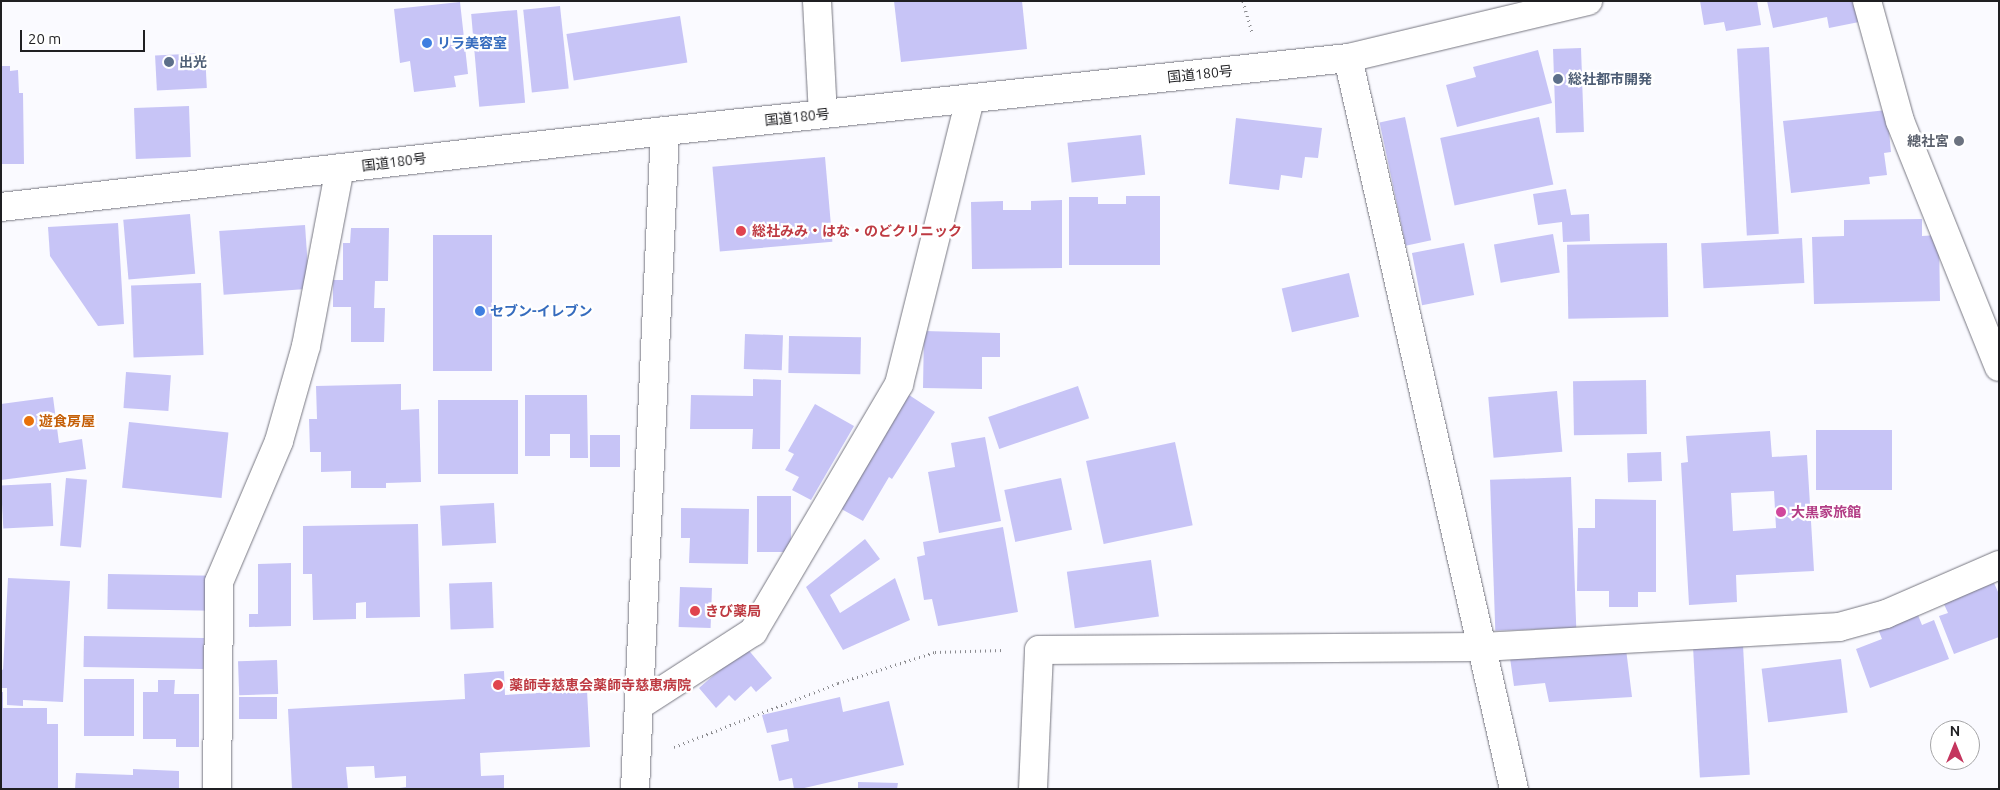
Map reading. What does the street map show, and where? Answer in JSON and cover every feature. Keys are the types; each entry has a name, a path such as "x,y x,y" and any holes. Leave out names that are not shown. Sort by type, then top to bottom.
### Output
{"main road":[{"path":"817,1 823,114"},
{"name":"国道180号","path":"1,207 665,131 1348,58 1588,1"},
{"path":"1867,1 1900,121 1999,367"},
{"path":"1348,58 1514,789"},
{"path":"640,705 753,632 899,384 970,99"},
{"path":"635,789 665,131"},
{"path":"217,789 219,582 279,441 306,346 340,168"},
{"path":"1033,789 1039,650 1481,647 1839,627 1886,614 1999,564"}],"path":[{"path":"637,757 677,746 838,683 935,652 1039,650"}],"building":[{"path":"894,1 1022,1 1027,49 901,62"},
{"path":"1700,1 1757,1 1761,25 1726,31 1724,22 1704,25"},
{"path":"1767,1 1854,1 1859,22 1829,28 1827,17 1773,28"},
{"path":"460,2 468,74 454,76 456,87 414,92 410,61 400,63 394,9"},
{"path":"560,6 569,89 532,92 523,10"},
{"path":"517,10 525,103 479,107 471,14"},
{"path":"680,16 687,62 574,80 566,34"},
{"path":"1769,47 1779,234 1747,235 1737,49"},
{"path":"1581,48 1584,132 1556,133 1553,49"},
{"path":"1538,50 1552,103 1457,127 1446,85 1476,77 1473,67"},
{"path":"205,53 207,88 157,91 155,56"},
{"path":"1,66 10,66 10,71 18,70 19,93 23,93 24,164 1,164"},
{"path":"189,106 191,157 136,159 134,108"},
{"path":"1887,110 1891,152 1884,153 1887,175 1869,177 1870,184 1791,193 1783,121"},
{"path":"1405,117 1431,240 1406,246 1380,122"},
{"path":"1539,117 1553,184 1455,205 1440,138"},
{"path":"1236,118 1322,128 1318,158 1305,157 1302,178 1281,175 1279,190 1229,184"},
{"path":"1141,135 1145,175 1072,183 1067,143"},
{"path":"825,157 832,242 720,252 712,167"},
{"path":"1566,189 1571,215 1589,214 1590,241 1563,242 1562,222 1538,225 1533,194"},
{"path":"1126,196 1160,196 1160,265 1069,265 1069,197 1098,197 1098,204 1126,204"},
{"path":"1062,200 1062,268 972,269 971,202 1003,201 1003,210 1031,210 1031,201"},
{"path":"190,214 195,274 128,280 123,220"},
{"path":"1922,219 1922,236 1939,235 1940,301 1814,304 1812,237 1844,236 1844,220"},
{"path":"118,223 124,324 98,326 50,256 48,227"},
{"path":"305,225 309,289 224,295 219,231"},
{"path":"351,228 389,228 388,281 375,281 374,308 385,308 384,342 351,342 351,307 333,307 333,280 343,280 343,243 350,243"},
{"path":"1553,234 1560,272 1501,283 1494,244"},
{"path":"433,235 492,235 492,371 433,371"},
{"path":"1802,238 1804,283 1703,288 1701,243"},
{"path":"1464,243 1474,295 1422,305 1412,253"},
{"path":"1667,243 1668,317 1568,319 1567,245"},
{"path":"1349,273 1359,317 1292,332 1282,289"},
{"path":"201,283 204,355 134,357 131,285"},
{"path":"924,331 1000,333 1000,357 982,357 982,389 923,388"},
{"path":"745,334 783,335 782,370 744,369"},
{"path":"789,336 861,337 860,374 788,373"},
{"path":"126,372 171,375 168,411 123,408"},
{"path":"753,379 781,380 780,449 752,449 753,429 690,429 691,395 753,396"},
{"path":"1646,380 1647,434 1574,435 1573,381"},
{"path":"401,384 401,410 419,409 421,482 386,483 386,488 351,488 351,471 321,472 321,452 310,452 309,419 317,419 316,386"},
{"path":"1078,386 1089,418 999,449 988,417"},
{"path":"1557,391 1562,452 1494,458 1488,397"},
{"path":"906,393 935,412 892,479 889,477 863,521 836,506"},
{"path":"525,395 587,395 588,458 570,458 570,434 550,434 550,456 525,456"},
{"name":"遊食房屋","path":"53,397 59,443 82,439 86,469 1,480 1,404"},
{"path":"438,400 518,400 518,474 438,474"},
{"path":"815,404 854,426 811,500 792,490 799,477 785,470 794,454 788,451"},
{"path":"129,422 228,432 222,498 122,488"},
{"path":"1816,430 1892,430 1892,490 1816,490"},
{"path":"1770,431 1772,457 1807,455 1814,571 1736,575 1737,602 1689,605 1681,463 1688,462 1686,436","holes":["1774,491 1776,528 1733,531 1731,493"]},
{"path":"590,435 620,435 620,467 590,467"},
{"path":"985,437 1001,521 939,533 928,472 955,467 951,443"},
{"path":"1175,442 1193,525 1104,544 1086,461"},
{"path":"1661,452 1662,481 1628,482 1627,453"},
{"path":"1571,477 1576,628 1495,631 1490,480"},
{"path":"66,478 87,480 81,548 60,546"},
{"path":"1061,478 1072,530 1015,542 1004,490"},
{"path":"51,483 53,526 3,529 1,486"},
{"path":"757,496 791,496 791,552 757,552"},
{"path":"1595,499 1656,500 1656,592 1638,592 1638,607 1609,607 1609,591 1577,591 1578,528 1595,528"},
{"path":"494,503 496,543 442,546 440,506"},
{"path":"681,508 749,509 748,564 689,563 690,538 681,538"},
{"path":"418,524 420,617 366,618 366,602 356,603 356,619 313,620 312,574 303,574 303,526"},
{"path":"1003,527 1018,612 938,626 932,599 924,600 917,557 925,555 923,542"},
{"path":"865,539 880,559 830,595 840,613 895,578 910,620 843,650 806,587"},
{"path":"1151,560 1159,616 1075,628 1067,572"},
{"path":"291,563 291,626 249,627 249,614 258,614 258,564"},
{"path":"108,574 214,576 213,611 107,609"},
{"path":"8,578 70,581 63,702 23,700 23,706 7,705 7,688 1,688 1,669 3,670"},
{"path":"492,582 494,628 451,629 449,584"},
{"path":"1994,583 1999,594 1999,637 1954,654 1939,616 1948,613 1943,602"},
{"path":"680,587 712,588 711,628 679,627"},
{"path":"1918,615 1922,625 1934,620 1949,659 1870,688 1856,649 1882,639 1878,629"},
{"path":"84,636 204,638 203,669 83,667"},
{"path":"1743,645 1750,775 1700,777 1693,648"},
{"path":"746,647 772,678 756,692 751,686 735,701 729,695 716,708 699,688"},
{"path":"1626,649 1632,697 1549,702 1545,683 1514,686 1510,658"},
{"path":"1841,659 1848,713 1768,722 1762,669"},
{"path":"277,660 278,694 239,695 238,661"},
{"path":"504,671 505,695 587,690 590,747 480,753 481,776 504,775 504,789 393,789 406,787 406,776 375,778 374,766 346,767 348,789 292,789 288,709 465,699 464,674"},
{"path":"84,679 134,679 134,736 84,736"},
{"path":"158,680 175,680 174,694 199,694 199,747 176,747 176,739 143,739 143,692 158,692"},
{"path":"1,692 3,692 3,708 47,708 47,724 58,724 58,789 1,789"},
{"path":"239,697 277,697 277,719 239,719"},
{"path":"840,697 843,712 889,701 904,765 800,789 794,789 792,778 779,781 771,745 789,741 787,729 767,733 762,715"},
{"path":"133,769 179,771 179,789 75,789 76,773 133,775"},
{"path":"858,782 898,783 897,789 858,789"}],"place":[{"name":"リラ美容室","path":"427,43"},
{"name":"出光","path":"169,62"},
{"name":"総社都市開発","path":"1558,79"},
{"name":"總社宮","path":"1959,141"},
{"name":"総社みみ・はな・のどクリニック","path":"741,231"},
{"name":"セブン-イレブン","path":"480,311"},
{"name":"遊食房屋","path":"29,421"},
{"name":"大黒家旅館","path":"1781,512"},
{"name":"きび薬局","path":"695,611"},
{"name":"薬師寺慈恵会薬師寺慈恵病院","path":"498,685"}]}
